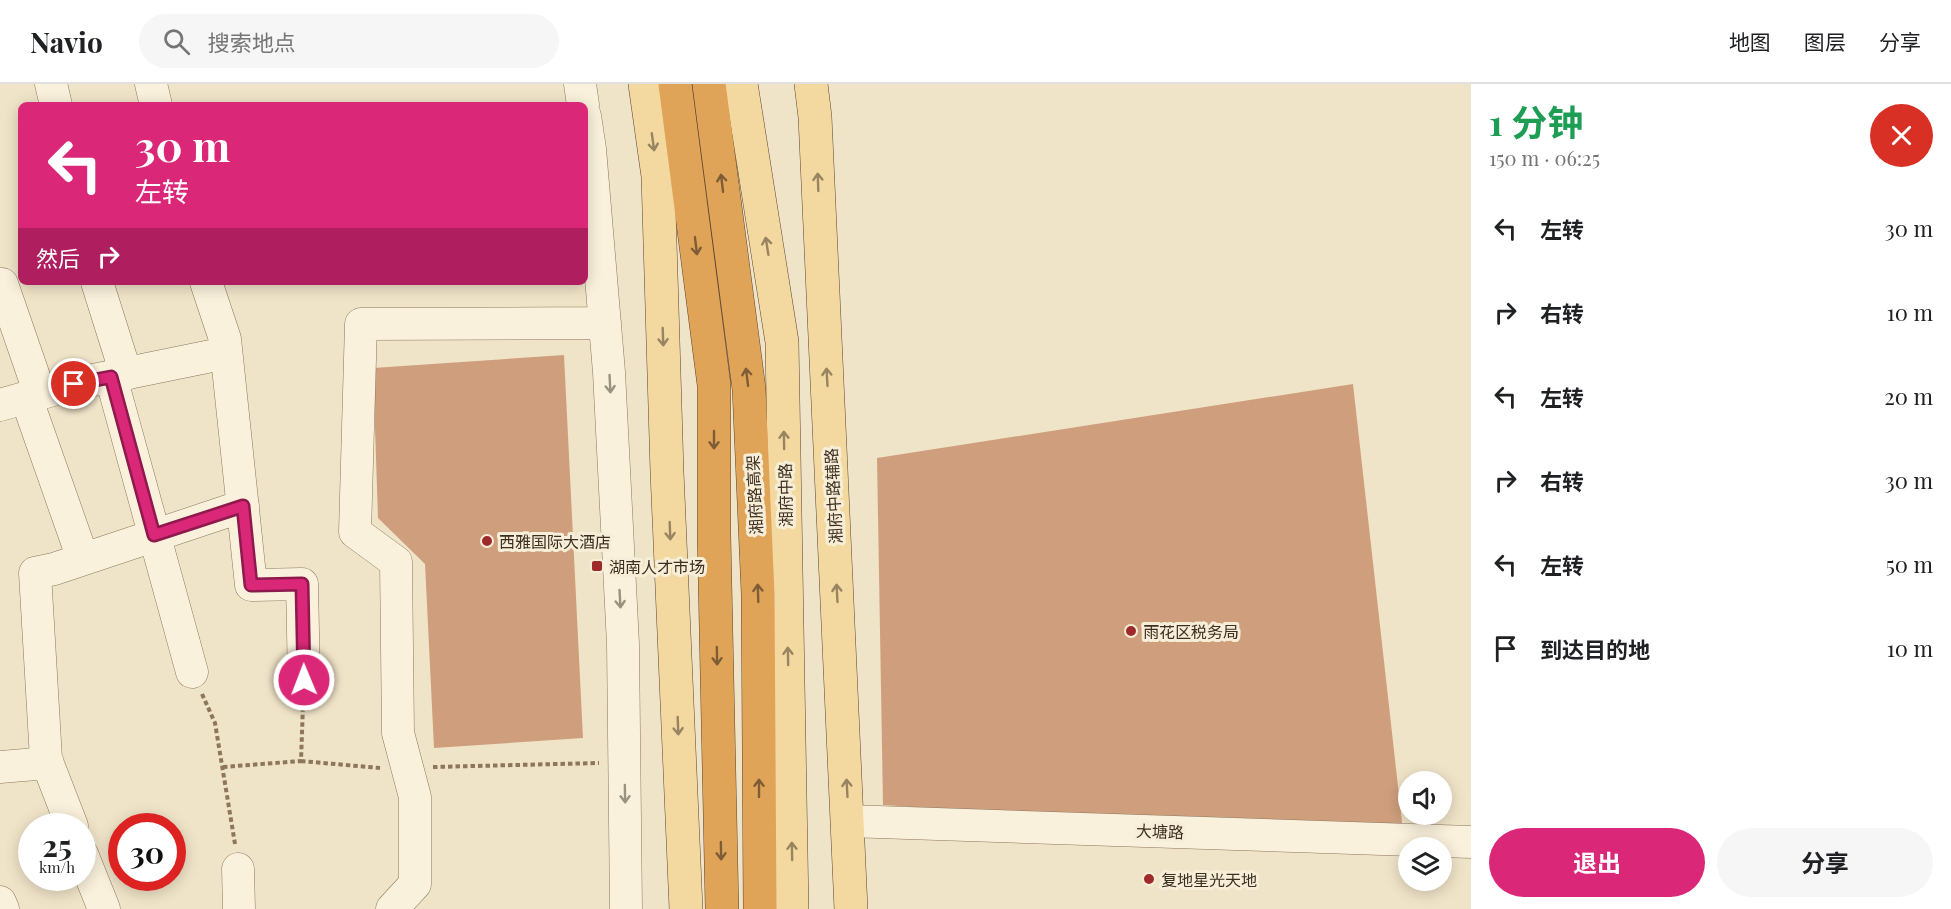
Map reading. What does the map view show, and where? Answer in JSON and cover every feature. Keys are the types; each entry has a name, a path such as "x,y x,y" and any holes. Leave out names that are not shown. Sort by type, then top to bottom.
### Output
{"highway":[{"path":"675,84 714,385 722,909"},
{"name":"湘府路高架","path":"709,84 749,389 758,594 760,909"}],"main road":[{"path":"645,84 658,176 686,909"},
{"name":"湘府中路","path":"741,84 782,342 792,909"},
{"name":"湘府中路辅路","path":"811,84 816,128 851,909"}],"street":[{"path":"51,84 55,102"},
{"path":"151,84 155,102"},
{"path":"580,84 583,102"},
{"path":"588,135 592,255 605,323 609,372 623,644 626,909"},
{"path":"2,284 22,399 83,559"},
{"path":"97,285 154,535 192,672"},
{"path":"206,285 225,339 251,585 302,584 304,680"},
{"path":"392,909 414,884 414,797 398,733 396,562 355,532 361,324 605,323"},
{"path":"22,399 119,375 226,353"},
{"path":"67,813 46,759 35,573 243,506"},
{"path":"0,767 48,763"},
{"name":"大塘路","path":"848,821 1471,842"},
{"path":"238,869 239,909"},
{"path":"96,889 104,909"},
{"path":"0,902 3,909"}],"path":[{"path":"192,672 215,723 238,869"},
{"path":"301,761 304,680"},
{"path":"223,767 301,761 382,768 600,763"}],"building":[{"name":"西雅国际大酒店","path":"564,355 583,738 434,748 425,564 378,518 373,368"},
{"name":"雨花区税务局","path":"1353,384 1398,786 1398,825 1402,825 1404,837 1398,837 1398,840 883,805 877,458"}],"place":[{"name":"西雅国际大酒店","path":"487,541"},
{"name":"湖南人才市场","path":"597,566"},
{"name":"雨花区税务局","path":"1131,631"},
{"name":"复地星光天地","path":"1149,879"}],"route":[{"path":"74,384 111,377 154,535 243,506 251,585 302,584 304,680"}]}
